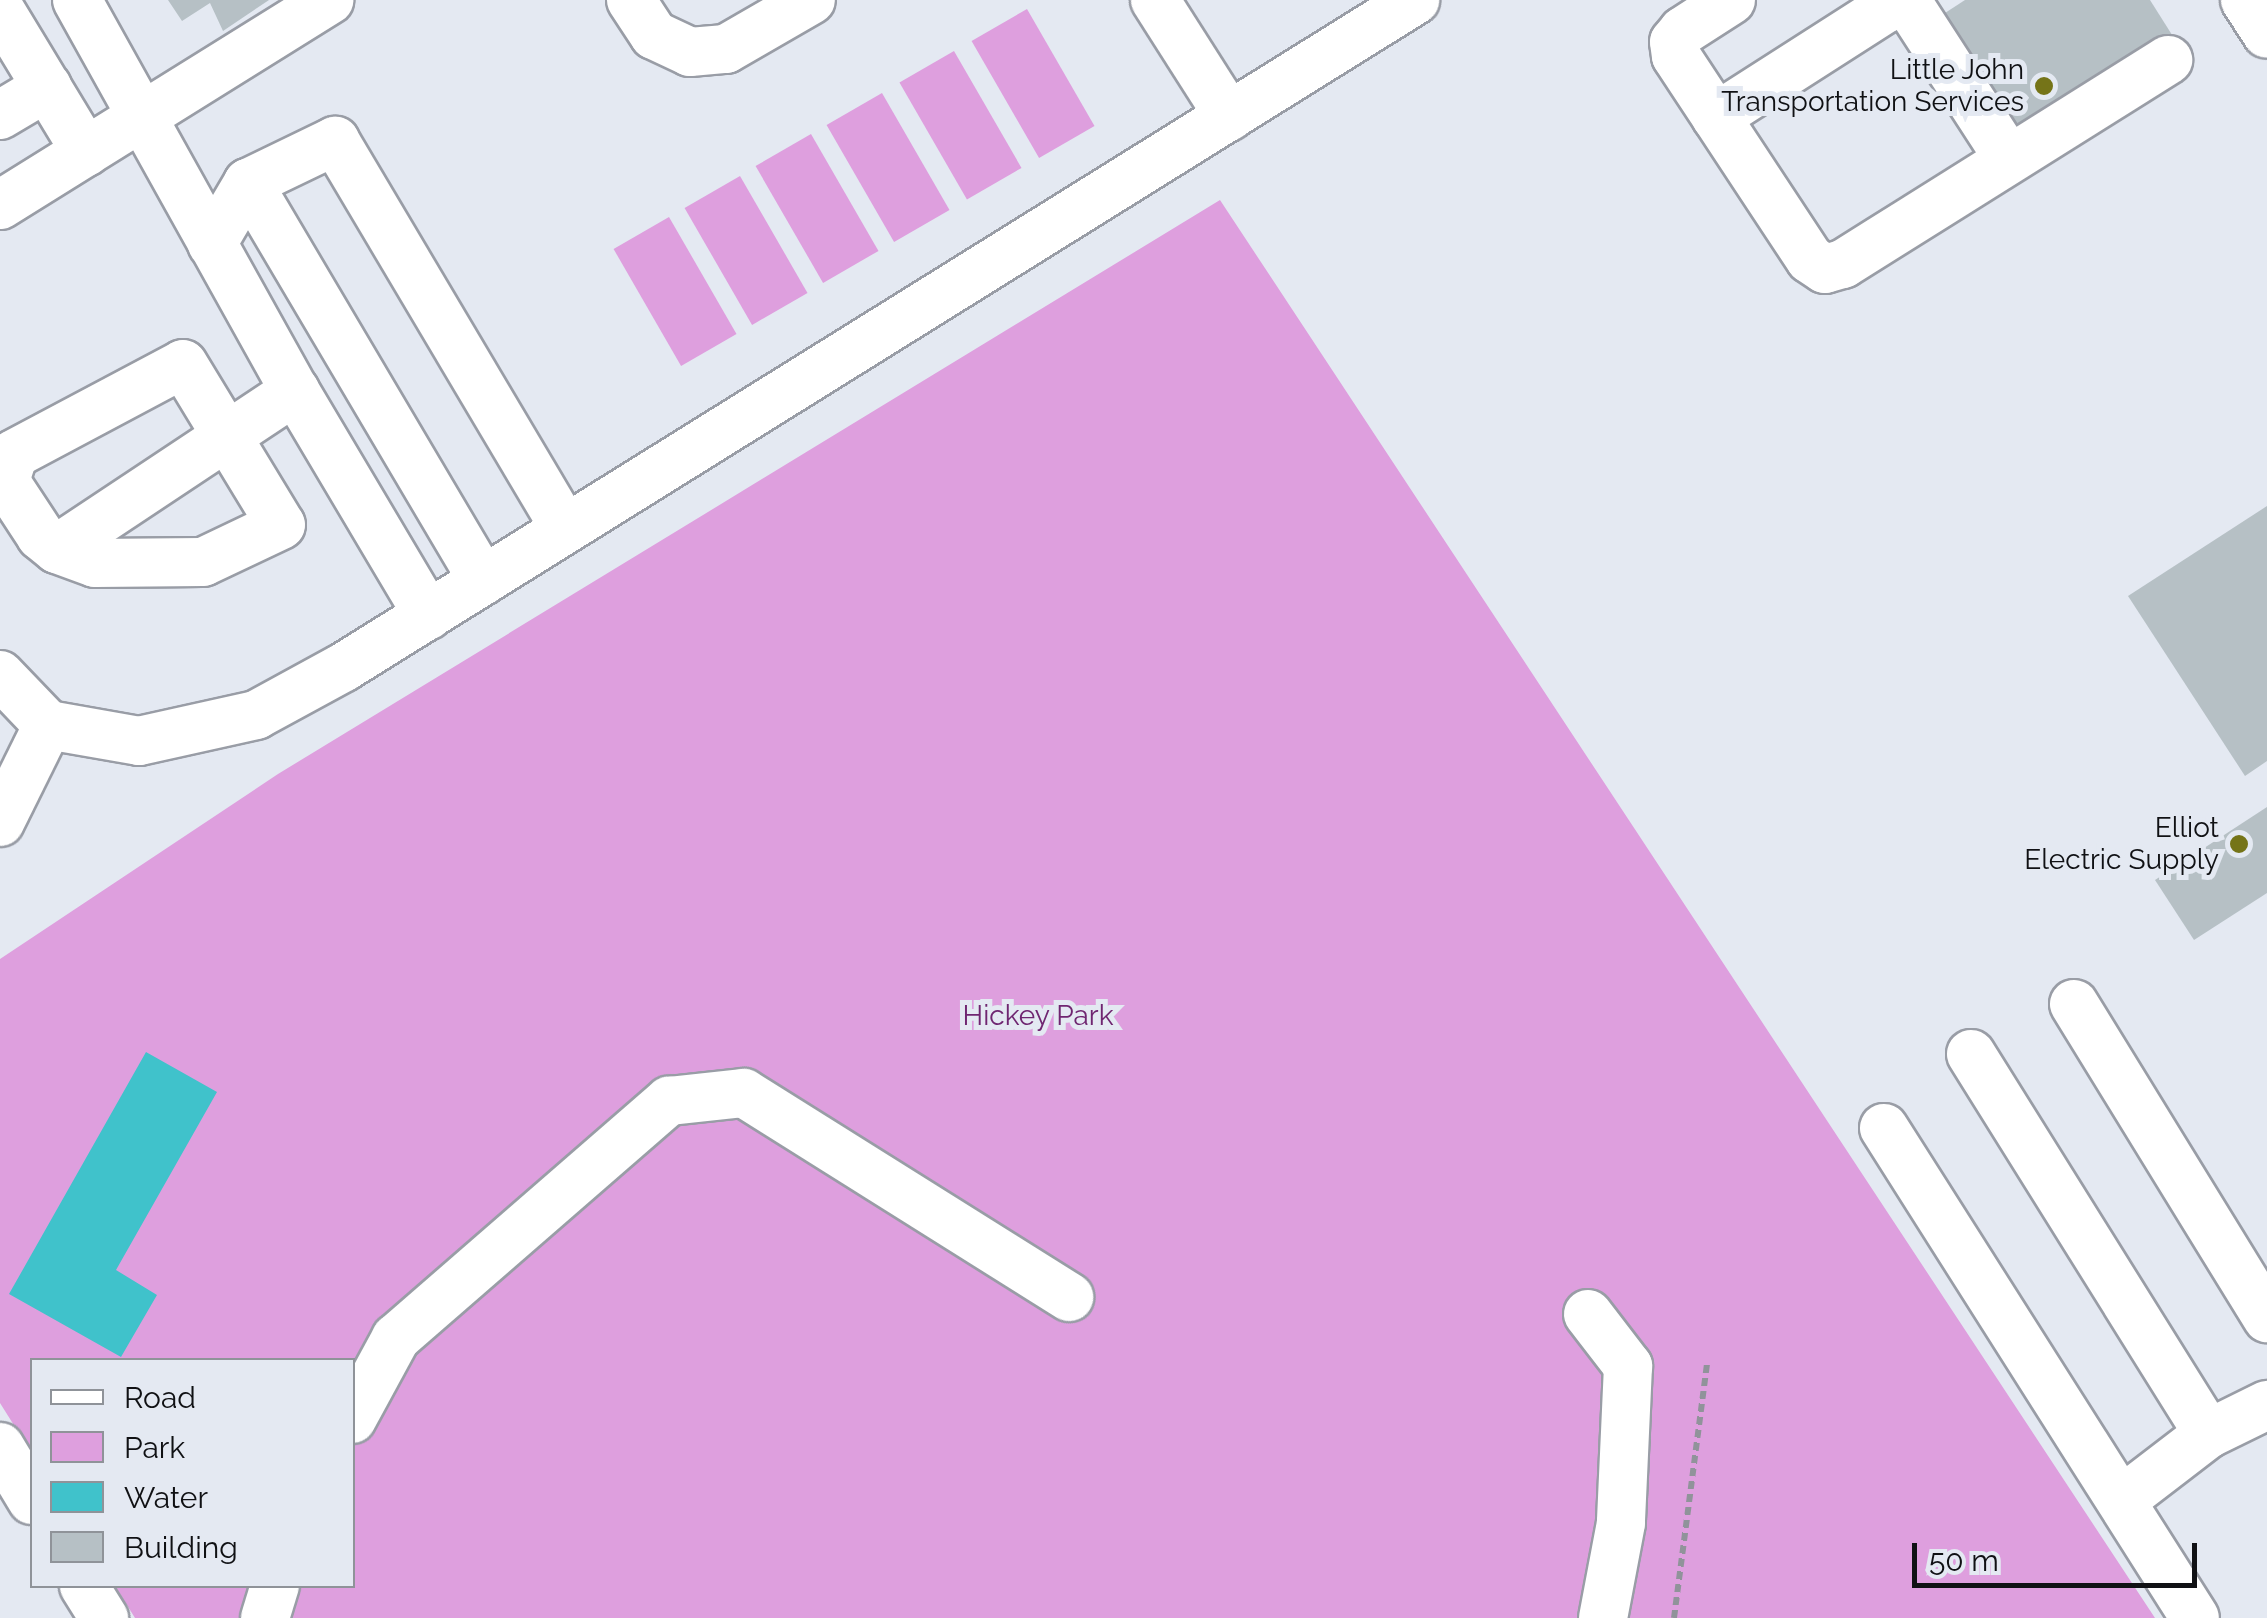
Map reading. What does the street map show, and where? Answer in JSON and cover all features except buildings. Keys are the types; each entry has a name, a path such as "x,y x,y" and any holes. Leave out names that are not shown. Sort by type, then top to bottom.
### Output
{"street":[{"path":"78,0 140,118 295,391 428,615"},
{"path":"0,205 329,0"},
{"path":"641,4 654,35 690,52 726,49 811,0"},
{"path":"1154,0 1230,116"},
{"path":"0,675 48,725 139,742 256,715 428,615 1415,0"},
{"path":"1731,0 1674,42 1676,56 1810,259 1824,269 1843,264 2168,60"},
{"path":"1716,117 1903,0 2009,160"},
{"path":"2245,0 2267,34"},
{"path":"0,10 86,152"},
{"path":"0,116 47,87"},
{"path":"212,244 248,183 335,142 564,529"},
{"path":"248,183 483,580"},
{"path":"183,364 281,525 203,562 95,563 56,550 41,536 4,481 14,454 183,364"},
{"path":"56,550 295,391"},
{"path":"0,822 48,725"},
{"path":"2074,1004 2267,1318"},
{"path":"1971,1054 2208,1434"},
{"path":"355,1413 396,1338 670,1101 744,1093 1069,1297"},
{"path":"1884,1128 2195,1618"},
{"path":"1588,1314 1628,1366 1621,1523 1603,1618"},
{"path":"2122,1500 2208,1434 2267,1404"},
{"path":"0,1447 30,1497"},
{"path":"85,1588 104,1618"},
{"path":"265,1618 274,1588"}],"path":[{"path":"1674,1618 1707,1364"}],"green space":[{"path":"1027,9 1094,126 1039,158 972,41"},
{"path":"954,51 1022,168 967,199 899,82"},
{"path":"882,93 950,210 894,242 827,125"},
{"path":"811,134 878,251 823,283 756,166"},
{"path":"740,176 808,293 752,325 685,208"},
{"name":"Hickey Park","path":"1220,200 2155,1618 135,1618 116,1588 355,1588 355,1358 30,1358 30,1451 0,1403 0,959 278,774"},
{"path":"669,217 736,334 681,366 614,249"}],"water":[{"path":"146,1052 217,1092 116,1270 157,1295 121,1357 9,1294"}],"place":[{"name":"Little John Transportation Services","path":"2044,86"},
{"name":"Elliot Electric Supply","path":"2239,844"}]}
